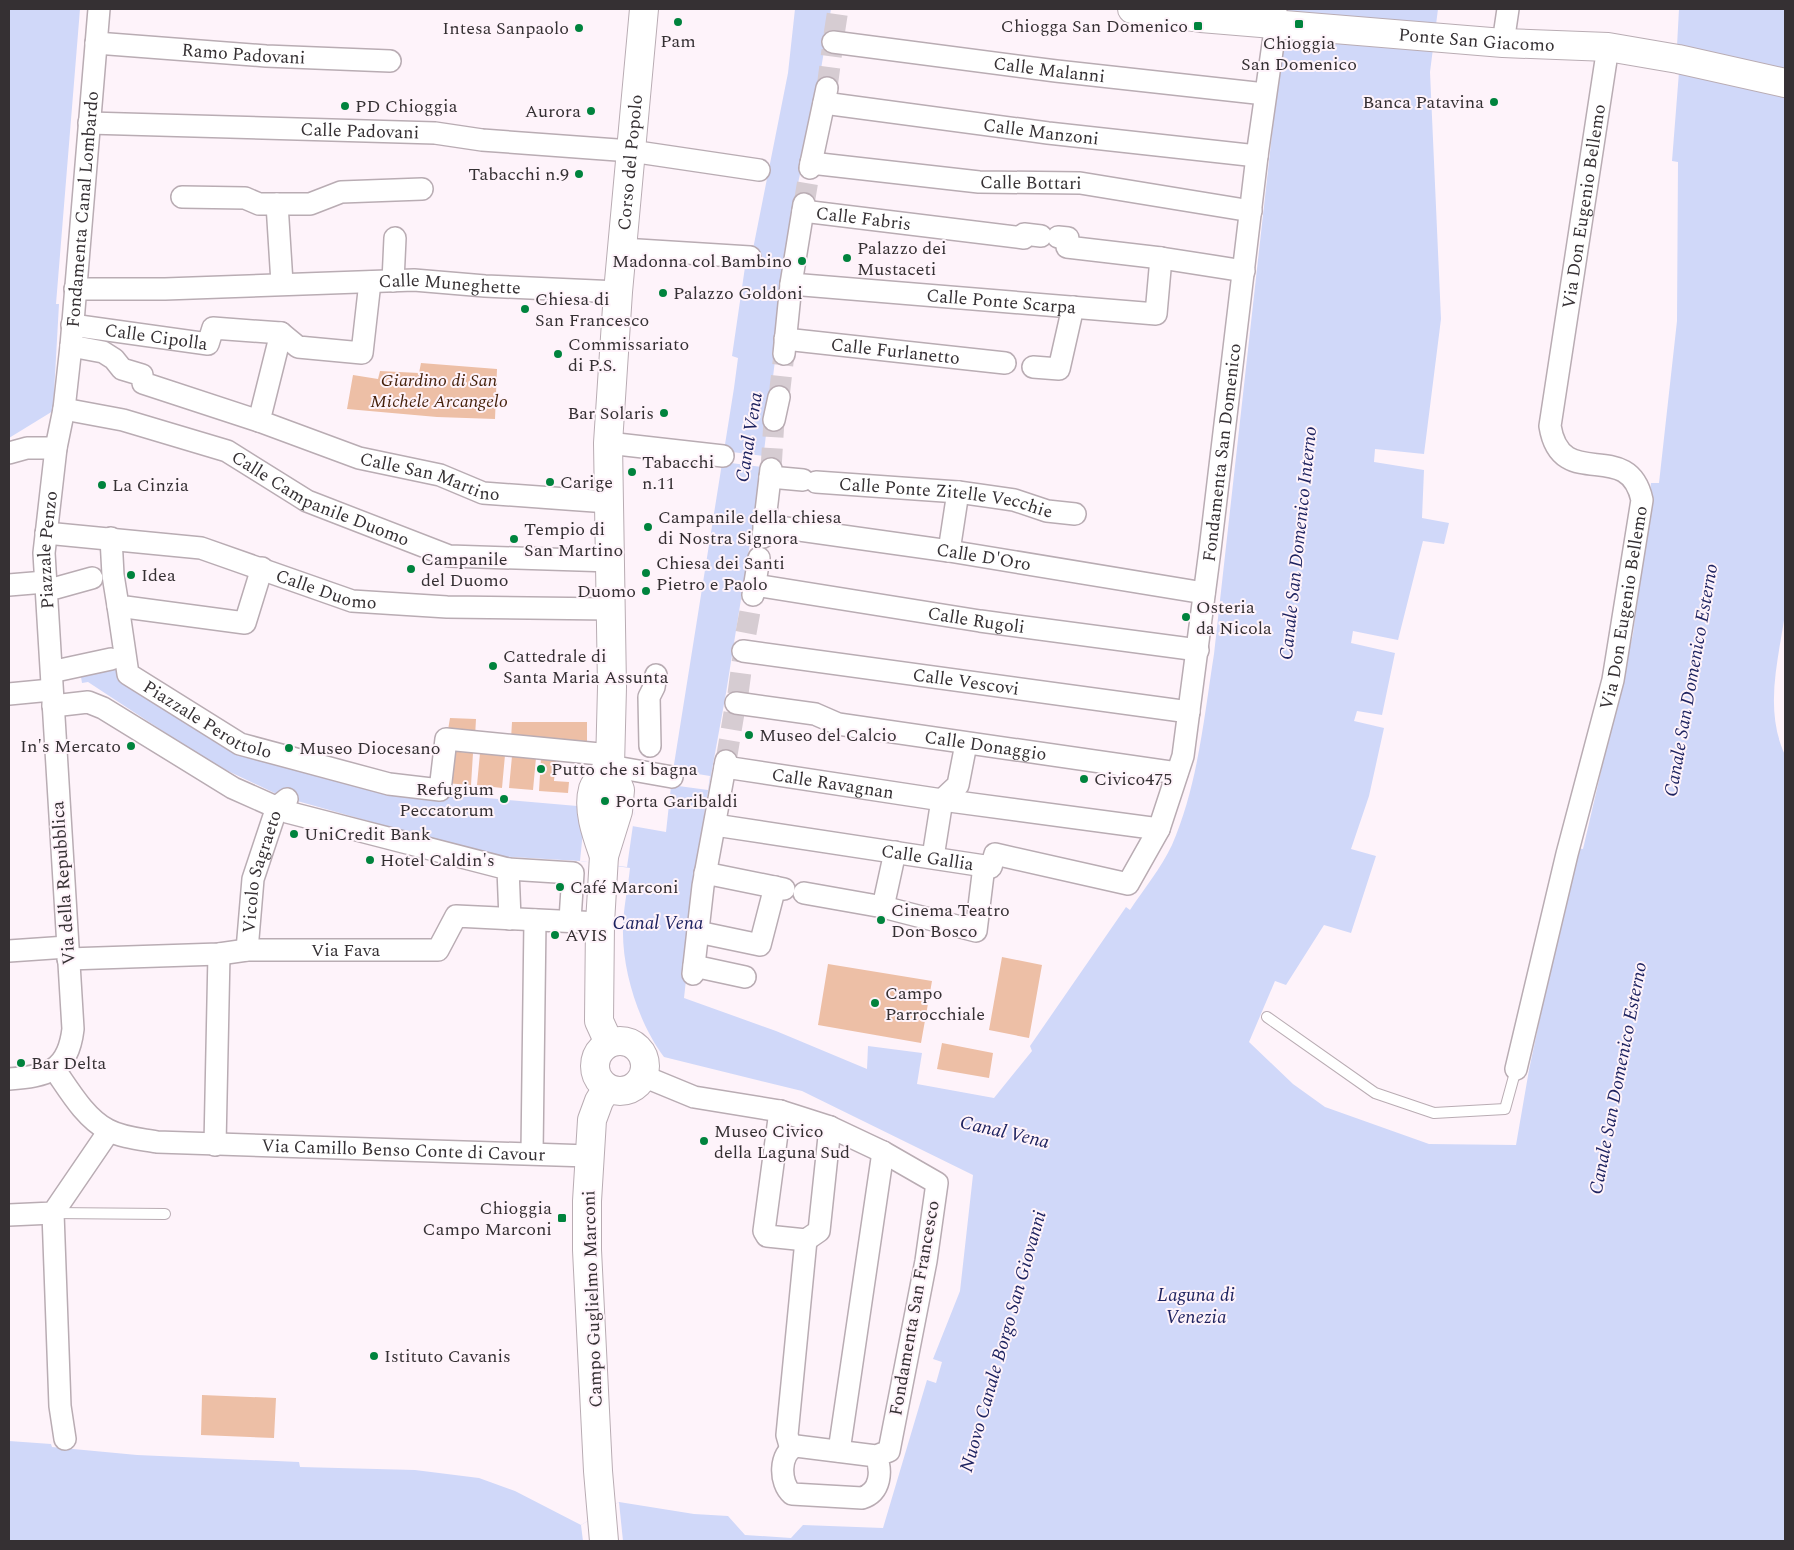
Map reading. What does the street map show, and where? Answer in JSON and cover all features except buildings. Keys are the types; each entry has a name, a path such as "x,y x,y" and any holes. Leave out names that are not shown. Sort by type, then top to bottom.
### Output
{"street":[{"name":"Fondamenta Canal Lombardo","path":"64,409 72,336 99,9"},
{"name":"Corso del Popolo","path":"610,760 612,687 608,443 618,292 644,9"},
{"name":"Ponte San Giacomo","path":"1132,9 1201,18 1278,18 1433,37 1503,43 1608,48 1678,59 1785,83"},
{"path":"1503,43 1508,9"},
{"name":"Fondamenta San Domenico","path":"1128,884 1159,829 1183,756 1198,650 1257,156 1278,18"},
{"name":"Ramo Padovani","path":"96,43 266,56 390,61"},
{"name":"Calle Malanni","path":"833,43 1265,94"},
{"name":"Via Don Eugenio Bellemo","path":"1516,1069 1567,854 1613,680 1642,500 1639,487 1626,472 1612,467 1570,460 1559,453 1553,443 1550,426 1608,48"},
{"name":"Calle Manzoni","path":"811,166 826,95 1048,133 1257,156"},
{"name":"Calle Padovani","path":"89,123 435,133 482,140 631,151 759,170"},
{"name":"Calle Bottari","path":"811,166 979,182 1080,183 1251,211"},
{"path":"182,198 245,198 259,204 310,204 341,192 422,189"},
{"path":"277,204 282,283"},
{"name":"Calle Fabris","path":"791,284 804,208 1024,238 1024,234 1068,238 1068,247 1161,258 1244,272"},
{"path":"393,281 395,238"},
{"path":"622,249 750,256"},
{"name":"Calle Ponte Scarpa","path":"791,284 1156,314 1161,258"},
{"name":"Calle Muneghette","path":"75,289 166,289 282,283 414,280 618,292"},
{"path":"258,421 281,332 298,347 362,353 370,282"},
{"name":"Calle Furlanetto","path":"791,284 784,346 1005,363"},
{"path":"1033,366 1059,369 1073,307"},
{"name":"Calle Cipolla","path":"72,336 208,344 213,328 281,332"},
{"name":"Calle San Martino","path":"72,336 114,359 122,369 142,375 143,383 258,421 359,458 440,475 483,493 608,502"},
{"path":"774,420 779,397"},
{"name":"Piazzale Penzo","path":"52,698 54,585 46,533 56,448 64,409"},
{"name":"Calle Campanile Duomo","path":"64,409 123,420 227,451 307,501 450,556 611,562"},
{"path":"608,443 723,456"},
{"path":"9,453 27,448 56,448"},
{"name":"Calle Ponte Zitelle Vecchie","path":"764,531 770,473 810,481 958,492 1014,500 1047,511 1074,514"},
{"path":"949,551 958,492"},
{"name":"Calle D'Oro","path":"764,531 949,551 1204,593"},
{"name":"Calle Duomo","path":"46,533 201,548 352,601 447,607 610,609"},
{"path":"111,538 113,575 118,606 245,623 262,568"},
{"name":"Calle Rugoli","path":"759,558 754,590 1198,650"},
{"path":"9,585 54,585 92,578"},
{"name":"Piazzale Perottolo","path":"118,606 128,674 240,744 389,784 440,790 446,738 610,760"},
{"name":"Calle Vescovi","path":"744,647 1189,712"},
{"path":"69,668 111,659"},
{"path":"650,746 649,697 654,687 656,675"},
{"path":"9,694 88,702 103,708 233,788 283,803 287,812 508,869 574,872 570,920"},
{"name":"Via della Repubblica","path":"52,698 72,1029 71,1045 66,1057 55,1070"},
{"name":"Calle Donaggio","path":"736,703 815,714 838,724 1177,773"},
{"path":"933,857 942,800 958,785 966,744"},
{"path":"609,1043 599,1021 600,923 604,860 595,831 606,797 593,788 610,760 672,778"},
{"name":"Calle Ravagnan","path":"715,825 725,764 942,800 1159,829"},
{"name":"Vicolo Sagraeto","path":"247,950 253,879 283,803"},
{"path":"715,825 704,880 694,970 745,977"},
{"name":"Calle Gallia","path":"715,825 991,867 994,854 1128,884"},
{"path":"883,907 896,852"},
{"path":"704,880 788,890 883,907 976,931 984,866"},
{"path":"508,869 510,919"},
{"path":"698,932 760,945 788,890"},
{"name":"Via Fava","path":"9,951 219,954 247,950 438,950 456,916 570,920 600,923"},
{"path":"532,1153 535,920"},
{"path":"215,1146 219,954"},
{"path":"618,1040 634,1044 644,1059 643,1076 640,1082 628,1090 607,1088 601,1083 594,1068 598,1053 609,1043 618,1040"},
{"path":"9,1079 39,1076 55,1070"},
{"name":"Via Camillo Benso Conte di Cavour","path":"55,1070 75,1099 100,1125 109,1131 157,1142 215,1146 590,1156"},
{"name":"Fondamenta San Francesco","path":"643,1076 694,1097 780,1111 830,1127 883,1152 937,1183 926,1261 892,1424 891,1442 888,1451 876,1456"},
{"name":"Campo Guglielmo Marconi","path":"604,1541 587,1250 592,1120 599,1101 607,1088"},
{"path":"780,1111 765,1234 806,1240 818,1231 830,1127"},
{"path":"65,1439 60,1406 53,1213 109,1131"},
{"path":"839,1451 883,1152"},
{"path":"9,1215 53,1213"},
{"path":"791,1448 808,1446 876,1456 880,1466 880,1477 868,1496 856,1499 792,1494 788,1490 782,1476 785,1459 791,1448 787,1435 806,1240"}],"lane":[{"path":"1267,1017 1375,1093 1434,1114 1505,1109 1516,1069"},
{"path":"53,1213 165,1214"}],"green space":[{"name":"Giardino di San Michele Arcangelo","path":"421,363 497,369 495,419 437,417 347,409 353,375 378,379 380,371 419,373"},
{"path":"450,718 476,719 475,737 448,730"},
{"path":"512,722 587,722 587,746 511,739"},
{"path":"447,751 473,753 471,785 444,783"},
{"path":"480,753 505,755 502,788 477,785"},
{"path":"512,756 536,758 533,790 509,788"},
{"path":"541,758 556,759 554,781 569,782 568,793 539,791"},
{"path":"1002,957 1042,965 1029,1038 989,1030"},
{"name":"Campo Parrocchiale","path":"828,964 932,981 921,1043 818,1025"},
{"path":"942,1043 993,1053 989,1078 937,1069"},
{"path":"202,1395 276,1398 274,1438 201,1435"}],"water":[{"path":"9,9 80,9 56,304 59,304 53,411 9,438"},
{"name":"Laguna di Venezia","path":"795,9 831,9 818,87 794,203 762,468 726,693 705,808 684,998 776,1031 867,1069 868,1046 922,1053 917,1084 994,1098 1032,1051 1030,1046 1126,907 1130,910 1163,862 1181,822 1194,775 1214,654 1286,9 1438,9 1430,72 1441,319 1424,454 1375,449 1374,462 1424,470 1422,518 1449,523 1444,544 1423,541 1398,640 1353,631 1351,643 1395,653 1382,715 1357,711 1354,721 1384,728 1369,796 1351,849 1376,856 1351,933 1324,925 1286,985 1275,981 1249,1042 1293,1084 1325,1107 1429,1144 1516,1145 1529,1070 1576,848 1583,849 1633,634 1651,483 1659,483 1677,321 1678,162 1672,161 1679,72 1677,46 1679,9 1785,9 1785,614 1776,667 1774,703 1775,721 1785,755 1785,1541 9,1541 9,1441 51,1444 52,1447 137,1455 299,1462 300,1467 415,1470 479,1478 515,1491 581,1525 619,1502 694,1514 728,1516 745,1535 791,1538 803,1525 883,1528 927,1380 936,1383 942,1362 933,1359 960,1291 973,1175 802,1091 664,1057 655,1044 640,1013 625,962 623,921 630,868 580,861 493,856 283,797 213,764 88,682 82,683 80,671 114,664 118,674 232,750 395,790 635,811 632,826 666,832 672,777 734,388 738,358 732,356 745,267 752,254 788,73"}],"pier":[{"path":"724,451 764,456 762,467 723,462"},
{"path":"673,770 710,776 708,790 671,785"},
{"path":"583,806 635,811 627,867 580,861 584,821"},
{"path":"619,1502 623,1541 583,1541 581,1525"}],"tunnel":[{"path":"834,35 838,9"},
{"path":"827,88 832,50"},
{"path":"804,204 810,168"},
{"path":"779,397 784,354"},
{"path":"771,469 774,420"},
{"path":"746,633 753,595"},
{"path":"738,694 743,656"},
{"path":"726,761 734,713"}],"place":[{"name":"Pam","path":"678,22"},
{"name":"Chioggia San Domenico","path":"1299,24"},
{"name":"Chiogga San Domenico","path":"1198,26"},
{"name":"Intesa Sanpaolo","path":"579,28"},
{"name":"Banca Patavina","path":"1494,102"},
{"name":"PD Chioggia","path":"345,106"},
{"name":"Aurora","path":"591,111"},
{"name":"Tabacchi n.9","path":"579,174"},
{"name":"Palazzo dei Mustaceti","path":"847,258"},
{"name":"Madonna col Bambino","path":"802,261"},
{"name":"Palazzo Goldoni","path":"663,293"},
{"name":"Chiesa di San Francesco","path":"525,309"},
{"name":"Commissariato di P.S.","path":"558,354"},
{"name":"Bar Solaris","path":"664,413"},
{"name":"Tabacchi n.11","path":"632,472"},
{"name":"Carige","path":"550,482"},
{"name":"La Cinzia","path":"102,485"},
{"name":"Campanile della chiesa di Nostra Signora","path":"648,527"},
{"name":"Tempio di San Martino","path":"514,539"},
{"name":"Campanile del Duomo","path":"411,569"},
{"name":"Chiesa dei Santi Pietro e Paolo","path":"646,573"},
{"name":"Idea","path":"131,575"},
{"name":"Duomo","path":"646,591"},
{"name":"Osteria da Nicola","path":"1186,617"},
{"name":"Cattedrale di Santa Maria Assunta","path":"493,666"},
{"name":"Museo del Calcio","path":"749,735"},
{"name":"In's Mercato","path":"131,746"},
{"name":"Museo Diocesano","path":"289,748"},
{"name":"Putto che si bagna","path":"541,769"},
{"name":"Civico475","path":"1084,779"},
{"name":"Refugium Peccatorum","path":"504,799"},
{"name":"Porta Garibaldi","path":"605,801"},
{"name":"UniCredit Bank","path":"294,834"},
{"name":"Hotel Caldin's","path":"370,860"},
{"name":"Café Marconi","path":"560,887"},
{"name":"Cinema Teatro Don Bosco","path":"881,920"},
{"name":"AVIS","path":"555,935"},
{"name":"Campo Parrocchiale","path":"875,1003"},
{"name":"Bar Delta","path":"21,1063"},
{"name":"Museo Civico della Laguna Sud","path":"704,1141"},
{"name":"Chioggia Campo Marconi","path":"562,1218"},
{"name":"Istituto Cavanis","path":"374,1356"}],"water label":[{"name":"Canal Vena","path":"748,437"},
{"name":"Canale San Domenico Interno","path":"1297,543"},
{"name":"Canale San Domenico Esterno","path":"1690,680"},
{"name":"Canal Vena","path":"658,922"},
{"name":"Canale San Domenico Esterno","path":"1617,1078"},
{"name":"Canal Vena","path":"1005,1131"},
{"name":"Nuovo Canale Borgo San Giovanni","path":"1002,1341"}]}
